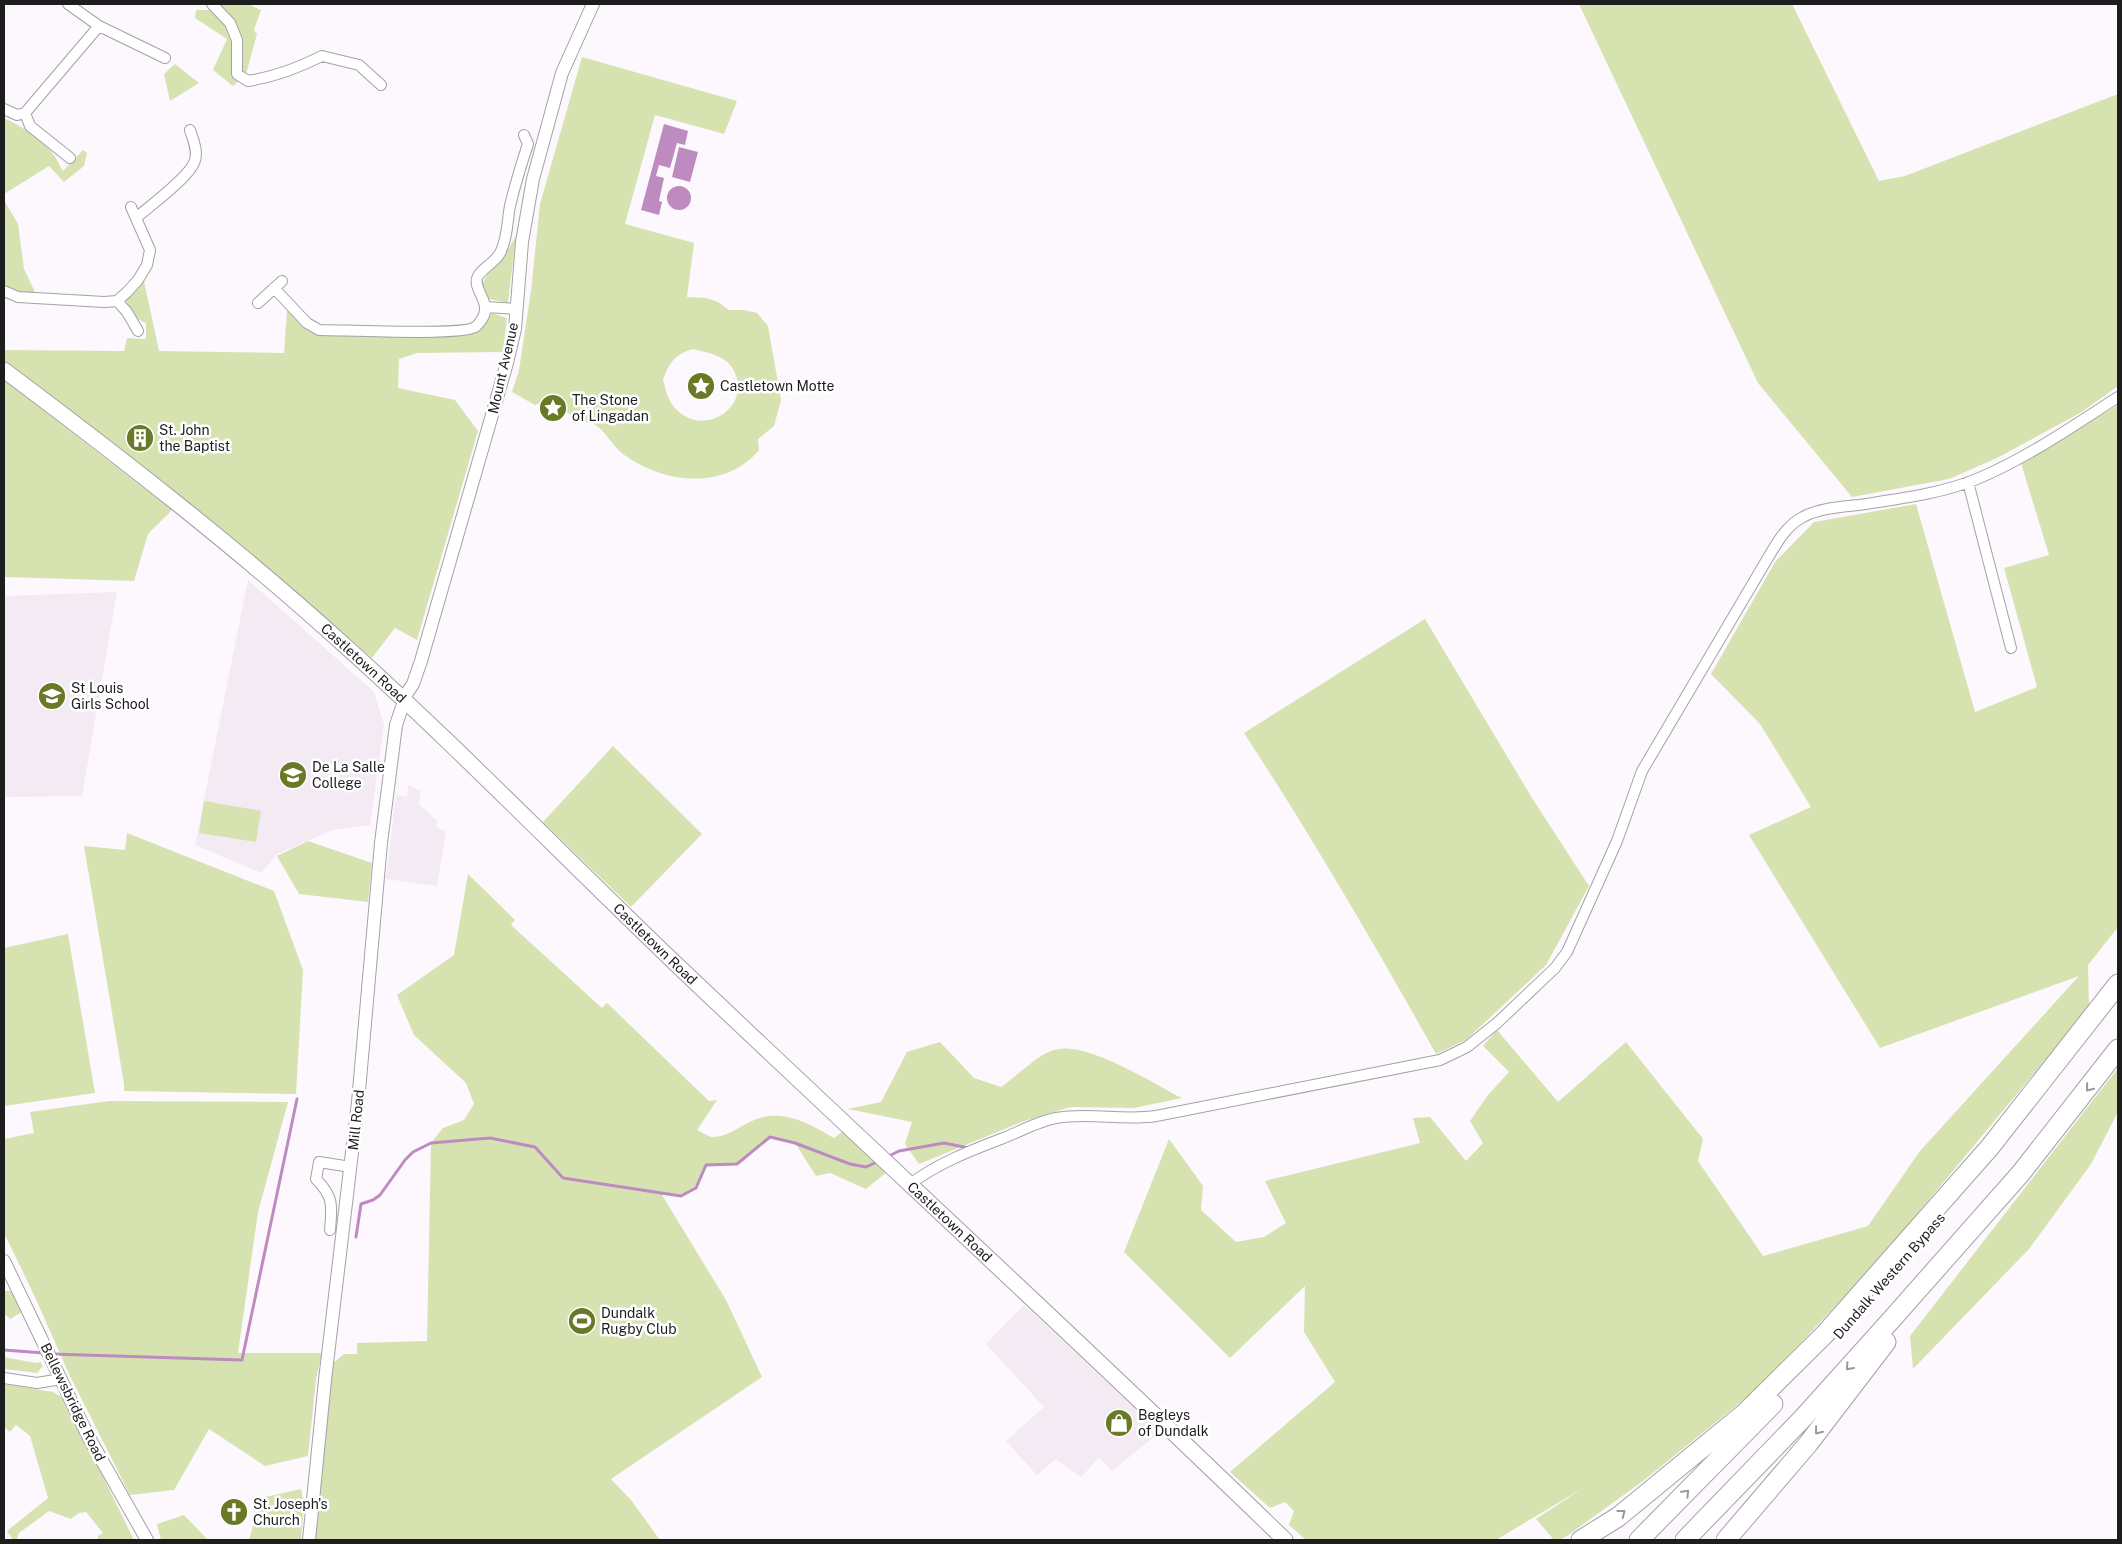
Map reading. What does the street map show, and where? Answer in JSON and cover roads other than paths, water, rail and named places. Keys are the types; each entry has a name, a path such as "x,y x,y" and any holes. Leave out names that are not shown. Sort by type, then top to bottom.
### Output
{"highway":[{"path":"1581,1540 1618,1517 1746,1412 1825,1334 1990,1147 2118,984"},
{"name":"Dundalk Western Bypass","path":"1639,1540 1848,1324 1995,1154 2118,994"},
{"path":"1726,1540 1808,1444 2118,1049"},
{"path":"1685,1540 1803,1418 2021,1173"}],"main road":[{"name":"Castletown Road","path":"4,370 178,505 341,642 678,966 1285,1540"}],"street":[{"path":"68,4 99,26 165,58"},
{"path":"212,4 230,24 237,40 237,74 248,81 271,77 322,56 359,65 381,85"},
{"name":"Mount Avenue","path":"404,701 413,684 440,596 515,328 522,242 533,179 562,73 593,4"},
{"path":"4,109 17,115 25,113 99,26"},
{"path":"25,113 30,126 70,158"},
{"path":"4,292 18,297 104,302 117,300 138,280 147,265 150,250 134,212 186,175 195,162 196,149 190,130"},
{"path":"258,303 278,284 307,323 319,330 457,331 474,328 483,318 486,307 476,284 478,275 493,263 501,253 507,236 516,180 528,144 524,136"},
{"path":"117,300 138,331"},
{"path":"486,307 516,309"},
{"path":"910,1184 952,1157 1056,1118 1078,1116 1137,1119 1156,1116 1440,1060 1467,1046 1497,1023 1540,983 1567,952 1617,841 1642,771 1729,622 1783,534 1793,524 1805,516 1825,510 1920,494 1968,482 2002,467 2118,397"},
{"path":"1968,482 2011,648"},
{"name":"Mill Road","path":"309,1540 325,1380 370,989 382,834 396,725 404,701"},
{"path":"330,1230 332,1206 329,1195 316,1179 319,1162 351,1167"},
{"name":"Bellewsbridge Road","path":"4,1261 9,1284 61,1379 100,1458 146,1540"},
{"path":"4,1378 37,1383 61,1379"}],"waterway":[{"path":"52,1354 242,1360 297,1099"},
{"path":"356,1237 361,1204 373,1200 380,1195 405,1160 413,1152 431,1143 490,1138 535,1147 563,1178 681,1196 696,1188 706,1165 737,1164 770,1137 795,1143 850,1164 866,1167 879,1161"},
{"path":"887,1157 899,1151 944,1143 969,1148"},
{"path":"4,1350 44,1353"}],"place":[{"name":"Castletown Motte","path":"701,386"},
{"name":"The Stone of Lingadan","path":"553,408"},
{"name":"St. John the Baptist","path":"140,438"},
{"name":"St Louis Girls School","path":"52,696"},
{"name":"De La Salle College","path":"293,775"},
{"name":"Dundalk Rugby Club","path":"582,1321"},
{"name":"Begleys of Dundalk","path":"1119,1423"},
{"name":"St. Joseph's Church","path":"234,1512"}]}
